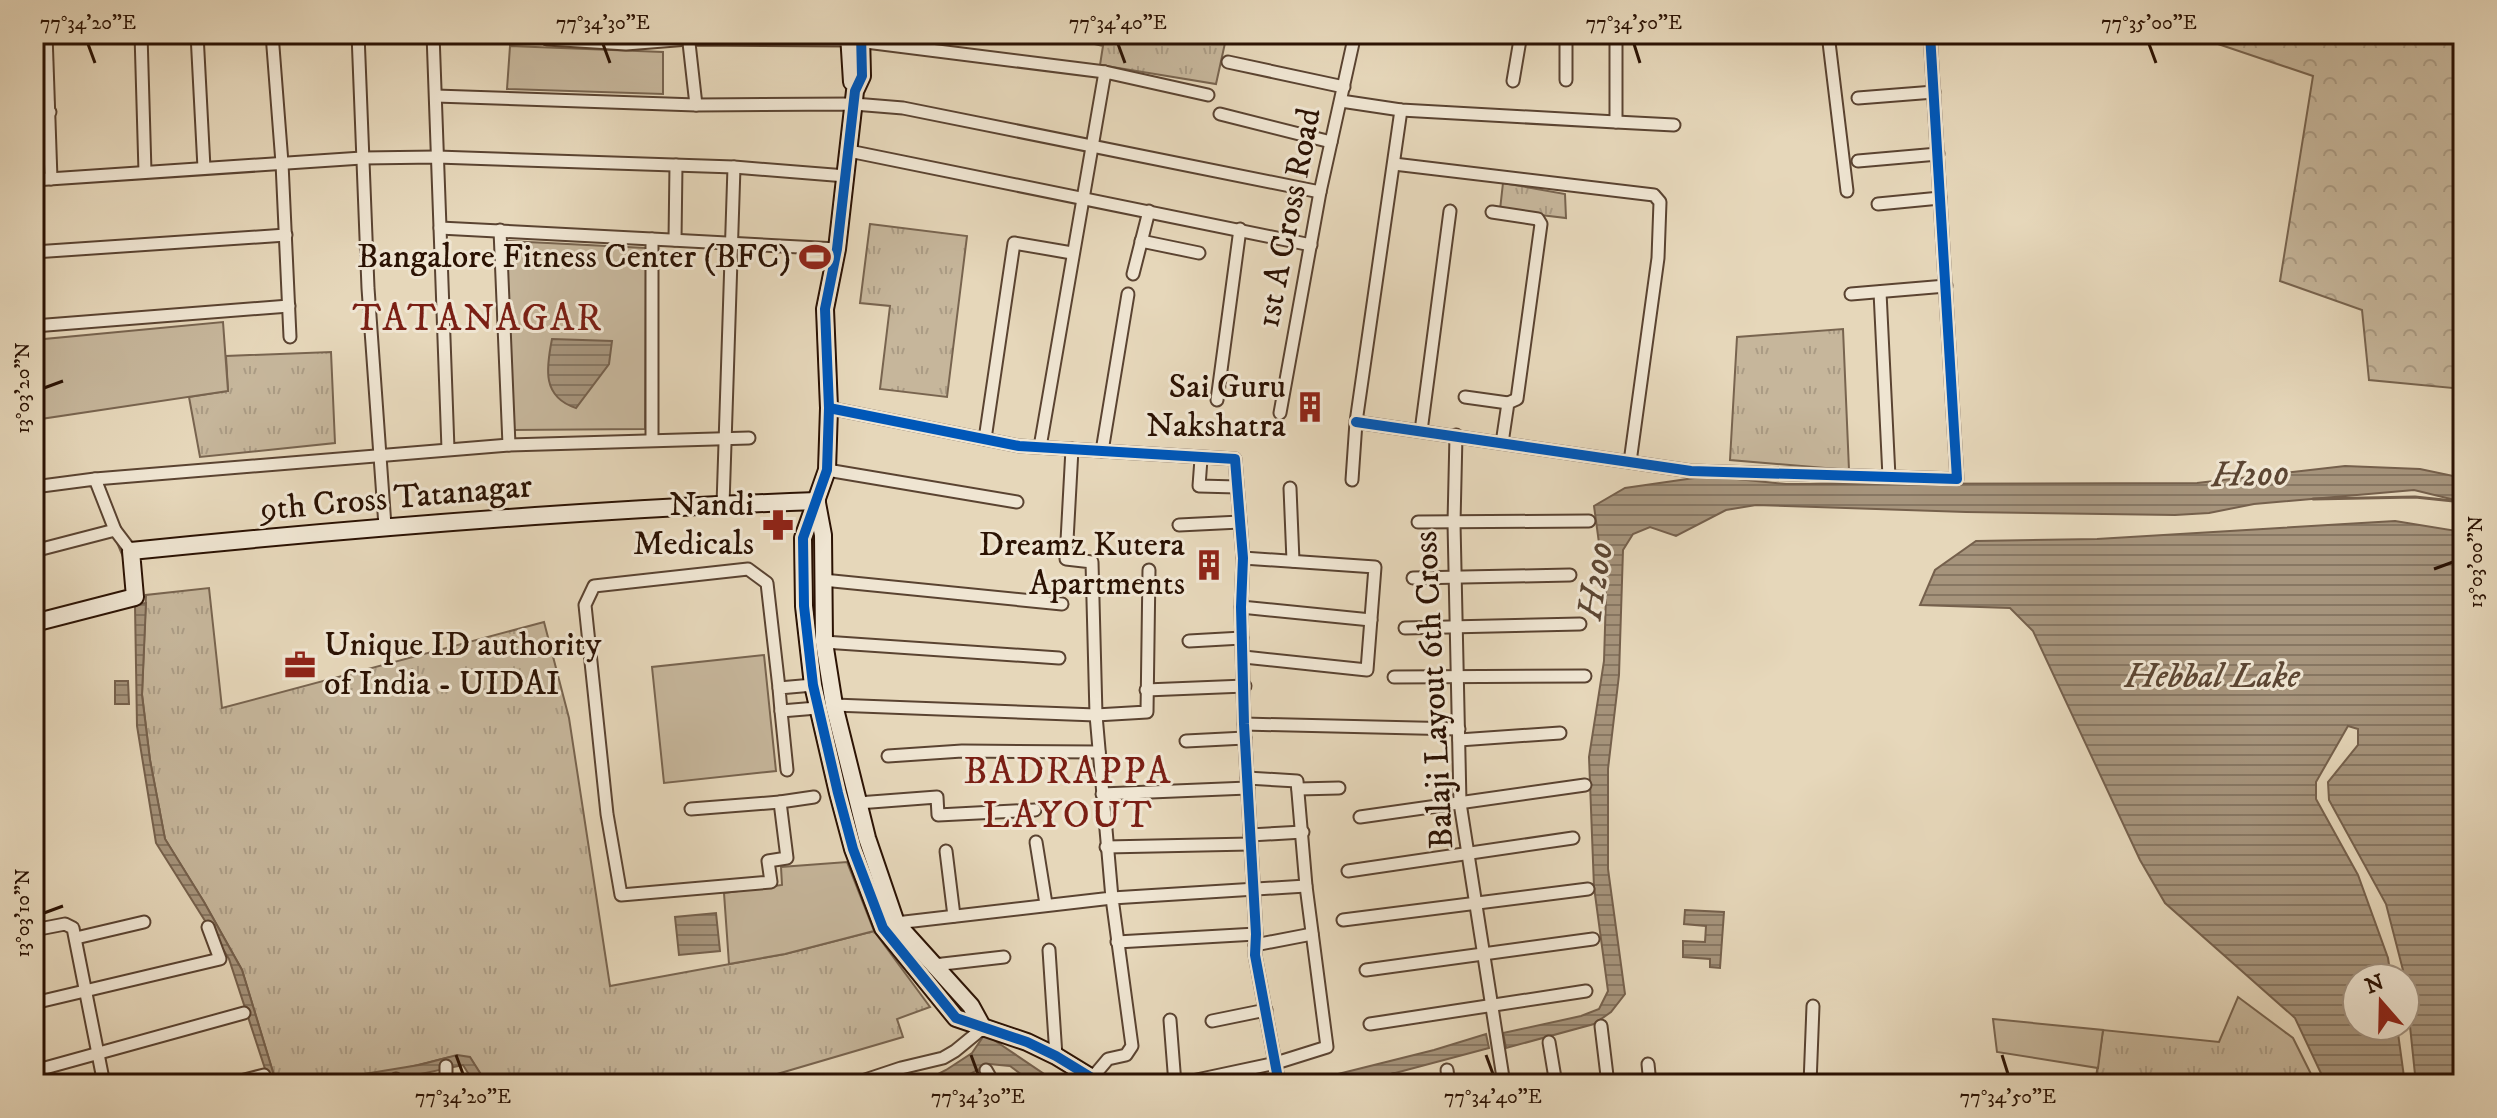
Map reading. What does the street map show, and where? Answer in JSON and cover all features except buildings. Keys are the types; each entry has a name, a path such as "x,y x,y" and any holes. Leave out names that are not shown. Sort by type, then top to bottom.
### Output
{"street":[{"path":"46,34 51,179"},
{"path":"141,34 145,172"},
{"path":"197,34 204,168"},
{"path":"272,34 290,337"},
{"path":"358,34 368,292 385,526"},
{"path":"433,34 448,449"},
{"name":"1st A Cross Road","path":"1280,413 1320,192 1355,34"},
{"path":"1513,81 1521,34"},
{"path":"1566,34 1566,80"},
{"path":"1616,34 1616,122"},
{"path":"1828,34 1847,191"},
{"path":"1356,422 1691,471 1957,479 1930,34"},
{"path":"688,36 696,105"},
{"path":"547,39 626,44 688,36 855,38 1105,72 1208,95"},
{"path":"826,706 813,685 804,606 803,538 827,470 829,408 825,309 837,249 854,97 862,76 855,38"},
{"path":"1228,62 1344,87"},
{"path":"1040,447 1105,72"},
{"path":"1858,98 1934,92"},
{"path":"436,96 696,105 854,97 1091,148 1320,192"},
{"path":"1341,101 1401,110 1674,125"},
{"path":"1352,480 1356,422 1401,110"},
{"path":"34,113 50,112"},
{"path":"1220,114 1331,142"},
{"path":"849,151 1311,245"},
{"path":"1858,161 1938,154"},
{"path":"34,180 362,158 437,157 734,167 846,176"},
{"path":"1394,164 1654,195 1660,202 1658,258 1630,462"},
{"path":"675,240 676,165"},
{"path":"723,505 734,167"},
{"path":"1878,204 1940,198"},
{"path":"1133,274 1149,211"},
{"path":"1421,431 1450,211"},
{"path":"1465,397 1508,403 1517,399 1541,224 1538,219 1492,212"},
{"path":"440,228 837,249"},
{"path":"1217,400 1240,229"},
{"path":"500,230 509,445"},
{"path":"34,252 286,235"},
{"path":"652,239 652,439"},
{"path":"1141,241 1199,253"},
{"path":"985,439 1014,243 1072,253"},
{"path":"1851,294 1946,286"},
{"path":"1880,292 1889,477"},
{"path":"1102,451 1128,294"},
{"path":"34,326 289,306"},
{"path":"1502,443 1508,403"},
{"path":"829,408 1040,447 1235,459 1243,558 1244,724 1255,955 1279,1084"},
{"name":"Balaji Layout 6th Cross","path":"1456,435 1454,523 1460,803 1504,1084"},
{"path":"34,487 448,449 652,439 749,438"},
{"path":"855,813 853,849 883,928 956,1018 1027,1042 1056,1056 1095,1082 1108,1059 1126,1055 1132,1046 1106,847 1096,715 1092,562 1066,559 1072,449"},
{"path":"1201,459 1199,486 1237,487"},
{"path":"827,470 1017,502"},
{"path":"34,623 135,597 131,551 115,530 95,479"},
{"path":"1290,488 1293,561"},
{"path":"817,501 823,535 826,706 855,813 896,923 971,1006 983,1028"},
{"name":"9th Cross Tatanagar","path":"131,551 385,526 817,501"},
{"path":"1418,522 1589,521"},
{"path":"1179,525 1240,522"},
{"path":"34,551 115,530"},
{"path":"1243,558 1375,567 1367,670 1244,657"},
{"path":"780,802 787,858 768,861 771,882 621,895 607,814 585,605 594,586 748,569 767,583 787,770"},
{"path":"781,711 826,706 1096,715 1147,712 1149,570"},
{"path":"1413,578 1570,575"},
{"path":"823,580 1062,604"},
{"path":"1241,607 1371,620"},
{"path":"1405,628 1580,624"},
{"path":"1189,641 1242,638"},
{"path":"824,642 1059,658"},
{"path":"1394,677 1585,676"},
{"path":"779,688 813,685"},
{"path":"1146,690 1245,686"},
{"path":"1244,724 1459,734 1560,733"},
{"path":"1186,741 1245,738"},
{"path":"888,756 962,751 1099,752"},
{"path":"1102,794 1297,781 1306,886 1327,1047 1276,1063 1177,1084 1170,1020"},
{"path":"1360,817 1585,785"},
{"path":"1298,789 1339,788"},
{"path":"691,809 814,797"},
{"path":"855,813 937,797 938,815 1035,810"},
{"path":"1106,847 1250,839 1303,832"},
{"path":"1348,871 1573,838"},
{"path":"1036,842 1046,904"},
{"path":"946,851 954,916"},
{"path":"896,923 1112,898 1306,886"},
{"path":"1343,920 1588,889"},
{"path":"76,938 144,922"},
{"path":"34,930 69,924 73,928 104,1084"},
{"path":"34,1003 220,959 208,927"},
{"path":"1117,942 1256,940 1312,934"},
{"path":"1366,970 1593,939"},
{"path":"1049,950 1056,1056"},
{"path":"934,965 1004,957"},
{"path":"1370,1024 1586,991"},
{"path":"1810,1084 1813,1006"},
{"path":"1212,1021 1266,1010"},
{"path":"34,1071 244,1013"},
{"path":"1601,1026 1608,1084"},
{"path":"853,1084 943,1058 983,1028"},
{"path":"1549,1042 1556,1084"},
{"path":"1648,1064 1650,1084"},
{"path":"446,1066 446,1084"},
{"path":"986,1070 994,1084"},
{"path":"1447,1070 1449,1084"},
{"path":"229,1084 264,1075"}],"green space":[{"path":"1085,34 1227,34 1216,84 1100,65 1103,46 1082,41"},
{"path":"2212,34 2463,34 2463,389 2369,380 2362,310 2280,281 2313,76 2212,42"},
{"path":"510,46 663,52 663,94 507,89"},
{"path":"1503,183 1565,194 1566,218 1500,210"},
{"path":"870,224 967,236 947,397 880,389 890,306 860,303"},
{"path":"506,241 646,248 645,429 513,430"},
{"path":"223,322 228,391 34,420 34,340"},
{"path":"1843,329 1849,470 1730,460 1737,337"},
{"path":"331,352 335,443 200,457 189,397 228,391 226,356"},
{"path":"209,588 222,708 544,622 569,718 610,986 785,954 874,931 930,1007 897,1019 903,1037 767,1077 769,1084 487,1084 470,1058 458,1057 326,1083 276,1082 242,970 165,839 150,760 142,694 146,595"},
{"path":"764,655 776,771 664,783 652,667"},
{"path":"847,862 874,931 785,954 729,964 724,893 782,885 781,867"},
{"path":"2238,997 2293,1038 2316,1084 2095,1084 2103,1030 2219,1042"},
{"path":"1993,1019 2103,1030 2098,1068 1997,1052"}],"water":[{"path":"552,339 612,341 609,364 576,408 557,397 549,381 548,361"},
{"path":"2345,466 2420,469 2463,478 2463,502 2414,490 2254,504 2209,513 2175,515 1756,505 1726,510 1676,536 1650,527 1633,534 1623,550 1619,675 1608,769 1608,869 1625,994 1611,1012 1594,1024 1506,1048 1503,1033 1581,1016 1599,1009 1608,991 1594,887 1589,757 1604,661 1606,595 1594,506 1625,488 1708,476 1786,484 2197,483"},
{"name":"Hebbal Lake","path":"2395,521 2463,532 2463,1084 2416,1084 2412,1042 2421,1042 2421,962 2401,962 2386,904 2329,800 2328,782 2358,745 2358,729 2348,726 2316,782 2316,799 2358,875 2389,962 2341,962 2341,1042 2399,1042 2405,1084 2326,1084 2295,1018 2165,903 2140,860 2033,631 2010,608 1920,605 1935,570 1976,541 2097,539"},
{"path":"146,603 142,695 165,839 242,970 276,1082 281,1084 270,1084 229,959 156,843 137,726 135,605"},
{"path":"115,681 128,681 129,704 115,704"},
{"path":"1685,910 1724,912 1720,968 1710,967 1710,959 1683,957 1683,941 1705,942 1706,926 1684,924"},
{"path":"716,913 720,951 679,955 675,917"},
{"path":"985,1034 1059,1084 1034,1084 1010,1066 989,1064 951,1084 919,1084 972,1053"},
{"path":"1486,1034 1489,1048 1354,1084 1298,1084 1434,1050"},
{"path":"457,1055 470,1057 487,1084 475,1084 463,1065 373,1084 303,1084 419,1065"}],"waterway":[{"path":"34,493 51,490"},
{"name":"H200","path":"2313,499 2415,497 2463,502"},
{"path":"116,539 124,558"}],"cycle path":[{"path":"861,34 862,76 855,91 837,249 825,309 829,408 827,470 803,538 804,606 813,685 853,849 883,928 956,1018 1027,1042 1056,1056 1097,1084"},
{"path":"1356,422 1691,471 1957,479 1930,34"},
{"path":"829,408 1019,446 1235,459 1243,558 1244,724 1255,955 1279,1084"}],"place":[{"name":"Bangalore Fitness Center (BFC)","path":"815,257"},
{"name":"Sai Guru Nakshatra","path":"1310,407"},
{"name":"Nandi Medicals","path":"778,525"},
{"name":"Dreamz Kutera Apartments","path":"1209,565"},
{"name":"Unique ID authority of India - UIDAI","path":"300,665"}],"district":[{"name":"TATANAGAR","path":"478,319"},
{"name":"BADRAPPA LAYOUT","path":"1068,794"}]}
